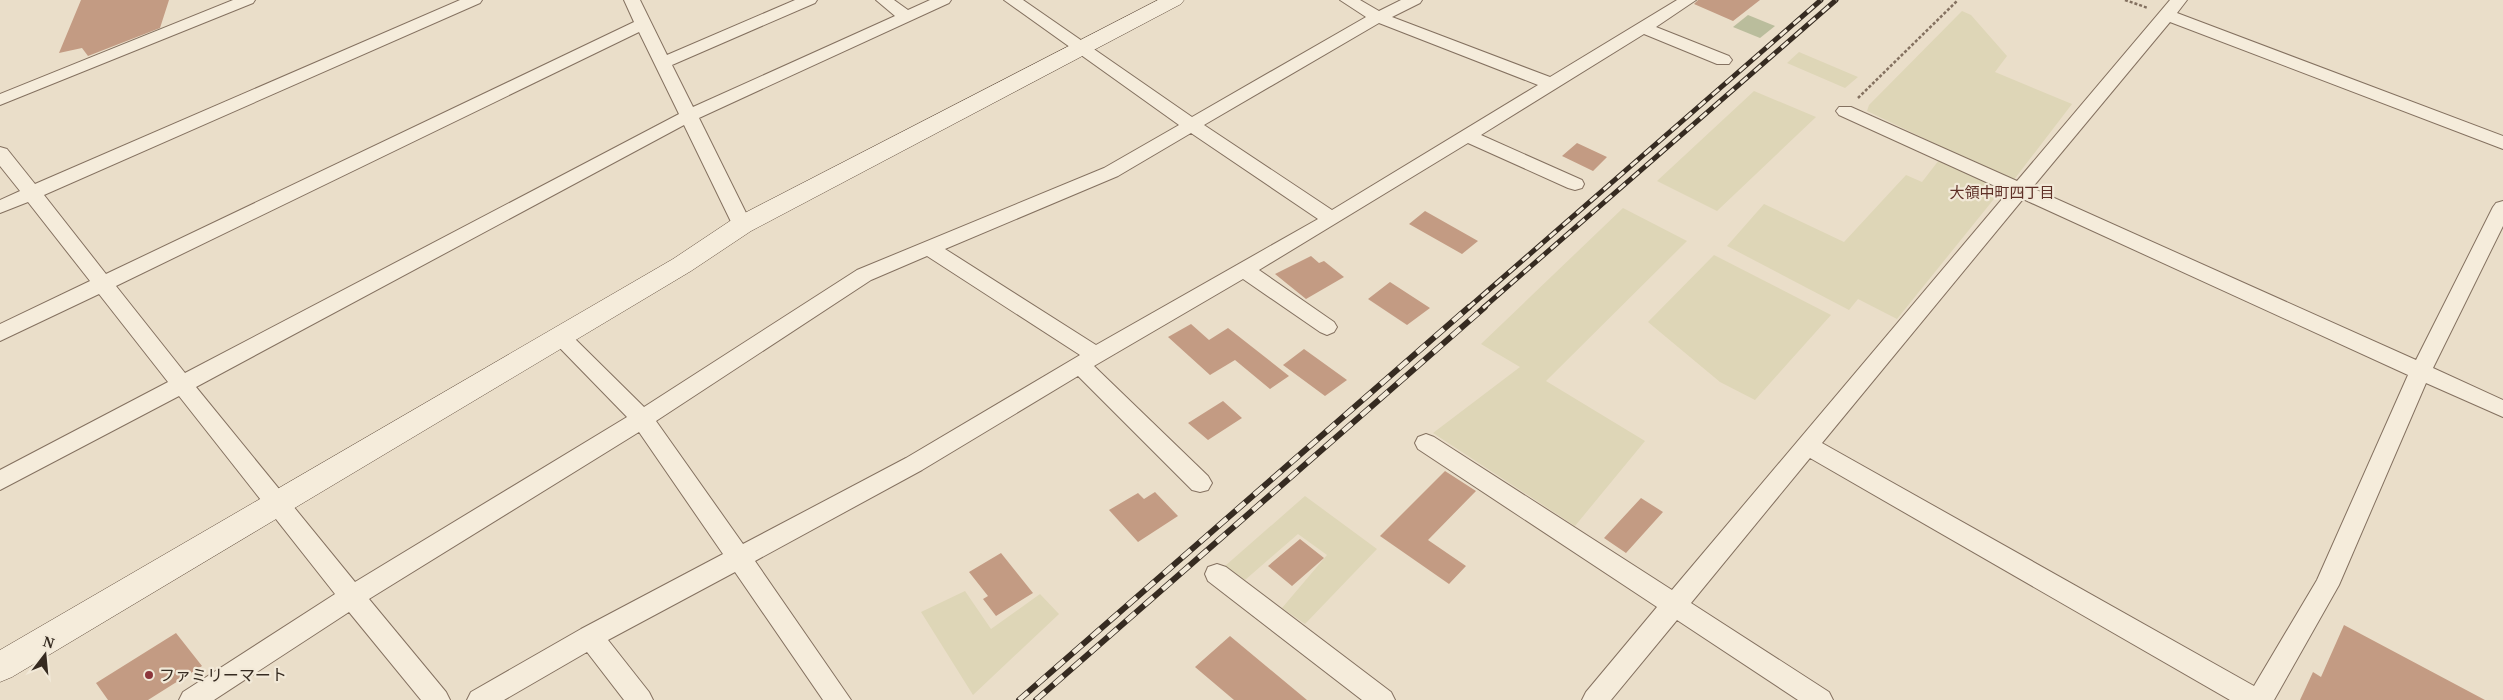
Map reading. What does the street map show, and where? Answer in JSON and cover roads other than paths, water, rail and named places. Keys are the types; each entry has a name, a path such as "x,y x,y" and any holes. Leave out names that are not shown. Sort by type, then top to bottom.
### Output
{"street":[{"path":"0,100 247,0"},
{"path":"0,207 474,0"},
{"path":"632,0 742,225"},
{"path":"662,63 809,0"},
{"path":"884,0 907,16"},
{"path":"0,481 688,116 943,0"},
{"path":"1012,0 1332,219"},
{"path":"0,666 682,264 742,225 1174,0"},
{"path":"1348,0 1378,17 1552,84"},
{"path":"192,700 352,597 642,419 864,275 1111,172 1378,17 1414,0"},
{"path":"480,700 590,637 914,464 1088,360 1332,219 1688,0"},
{"path":"1595,700 2173,8 2503,143"},
{"path":"0,333 643,24"},
{"path":"1643,28 1723,60"},
{"path":"1845,111 2503,409"},
{"path":"1467,136 1575,184"},
{"path":"0,154 275,503 437,700"},
{"path":"2260,700 2327,585 2420,373 2503,207"},
{"path":"929,248 1088,360 1200,483"},
{"path":"1244,270 1327,327"},
{"path":"560,336 642,419 740,556 838,700"},
{"path":"1426,443 1820,700"},
{"path":"1808,446 2254,700"},
{"path":"1217,574 1382,700"},
{"path":"590,637 640,700"}],"railway":[{"path":"1468,308 1821,0"},
{"path":"1483,308 1836,0"},
{"path":"1019,700 1469,307"},
{"path":"1036,700 1485,307"}],"place":[{"name":"ファミリーマート","path":"149,675"}],"district":[{"name":"大領中町四丁目","path":"2002,193"}]}
